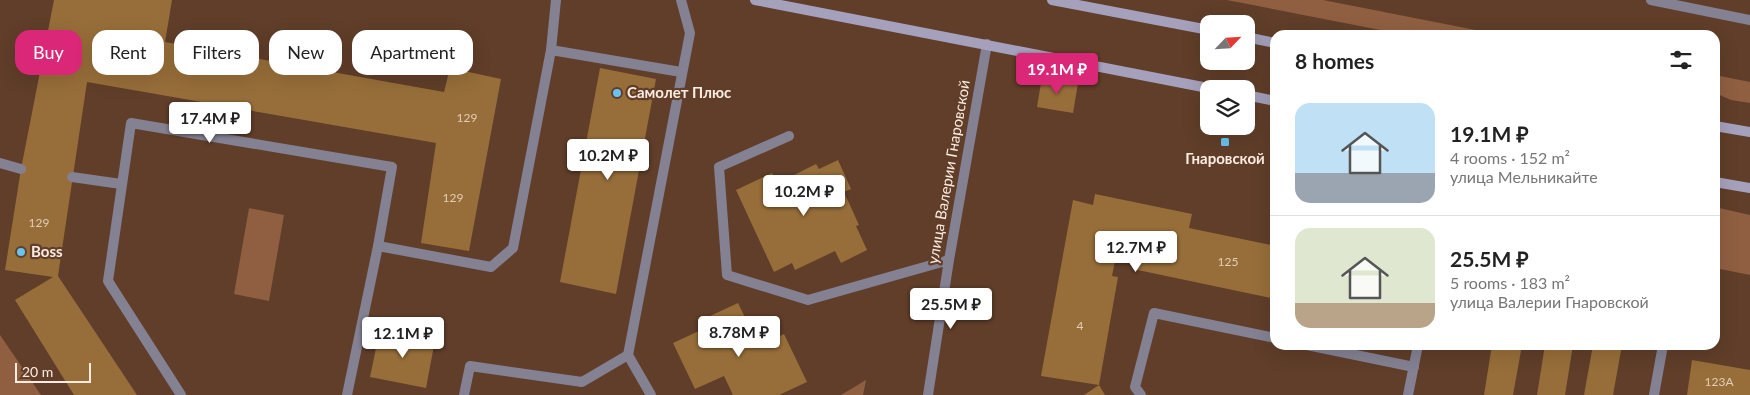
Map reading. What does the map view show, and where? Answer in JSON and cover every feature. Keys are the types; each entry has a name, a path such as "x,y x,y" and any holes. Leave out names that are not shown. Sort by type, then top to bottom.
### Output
{"main road":[{"path":"755,0 1200,86"},
{"path":"1052,0 1200,28"},
{"path":"1255,39 1270,42"},
{"path":"1255,97 1270,100"},
{"path":"1720,127 1750,132"},
{"path":"1720,183 1750,188"}],"street":[{"path":"378,246 491,267 513,248 551,50 556,0"},
{"path":"651,395 628,356 690,32 681,0"},
{"path":"1650,0 1750,20"},
{"name":"улица Валерии Гнаровской","path":"928,395 949,260 987,44"},
{"path":"551,50 681,72"},
{"path":"181,395 108,281 131,124 392,167 378,246 347,395"},
{"path":"789,136 719,167 727,275 808,300 949,260"},
{"path":"0,163 21,169"},
{"path":"72,177 121,184"},
{"path":"1141,395 1135,387 1154,314 1270,337"},
{"path":"1331,350 1414,367"},
{"path":"1408,395 1417,350"},
{"path":"1654,395 1662,350"},
{"path":"464,395 470,366 582,382 628,356"}],"shaded area":[{"path":"1227,0 1323,0 1476,30 1380,30"},
{"path":"1720,76 1750,82 1750,103 1731,100 1720,95"},
{"path":"249,208 284,215 269,301 234,294"},
{"path":"1720,208 1750,215 1750,275 1720,269"},
{"path":"0,335 41,395 0,395"},
{"path":"866,380 863,395 841,395"}],"building":[{"path":"54,0 172,0 165,42 174,44 174,75 259,75 259,59 269,61 269,75 342,74 444,92 448,75 473,75 473,73 501,79 469,251 421,243 436,143 87,82 58,276 137,395 74,395 15,300 53,277 5,270 21,169 39,75 82,75 82,30 48,30"},
{"path":"600,68 656,79 616,294 560,282"},
{"path":"1042,77 1078,83 1073,113 1037,107"},
{"path":"838,160 851,189 844,192 859,225 856,226 867,250 841,263 835,251 795,270 792,263 774,272 736,190 772,173 779,189 797,181 794,175 816,164 819,169"},
{"path":"1095,194 1192,214 1189,228 1270,245 1270,298 1133,269 1135,260 1116,256 1112,276 1118,277 1099,385 1041,376 1073,200 1093,205"},
{"path":"738,303 759,346 784,334 807,382 779,395 733,395 724,376 695,389 673,343 714,324 710,316"},
{"path":"380,329 435,340 426,388 370,377"},
{"path":"1491,350 1521,350 1513,395 1484,395"},
{"path":"1544,350 1572,350 1565,395 1537,395"},
{"path":"1592,350 1621,350 1613,395 1584,395"},
{"path":"1692,360 1750,370 1750,395 1687,395"},
{"path":"1099,385 1105,395 1084,395"}],"place":[{"name":"Самолет Плюс","path":"617,93"},
{"name":"Гнаровской","path":"1225,142"},
{"name":"Boss","path":"21,252"}]}
